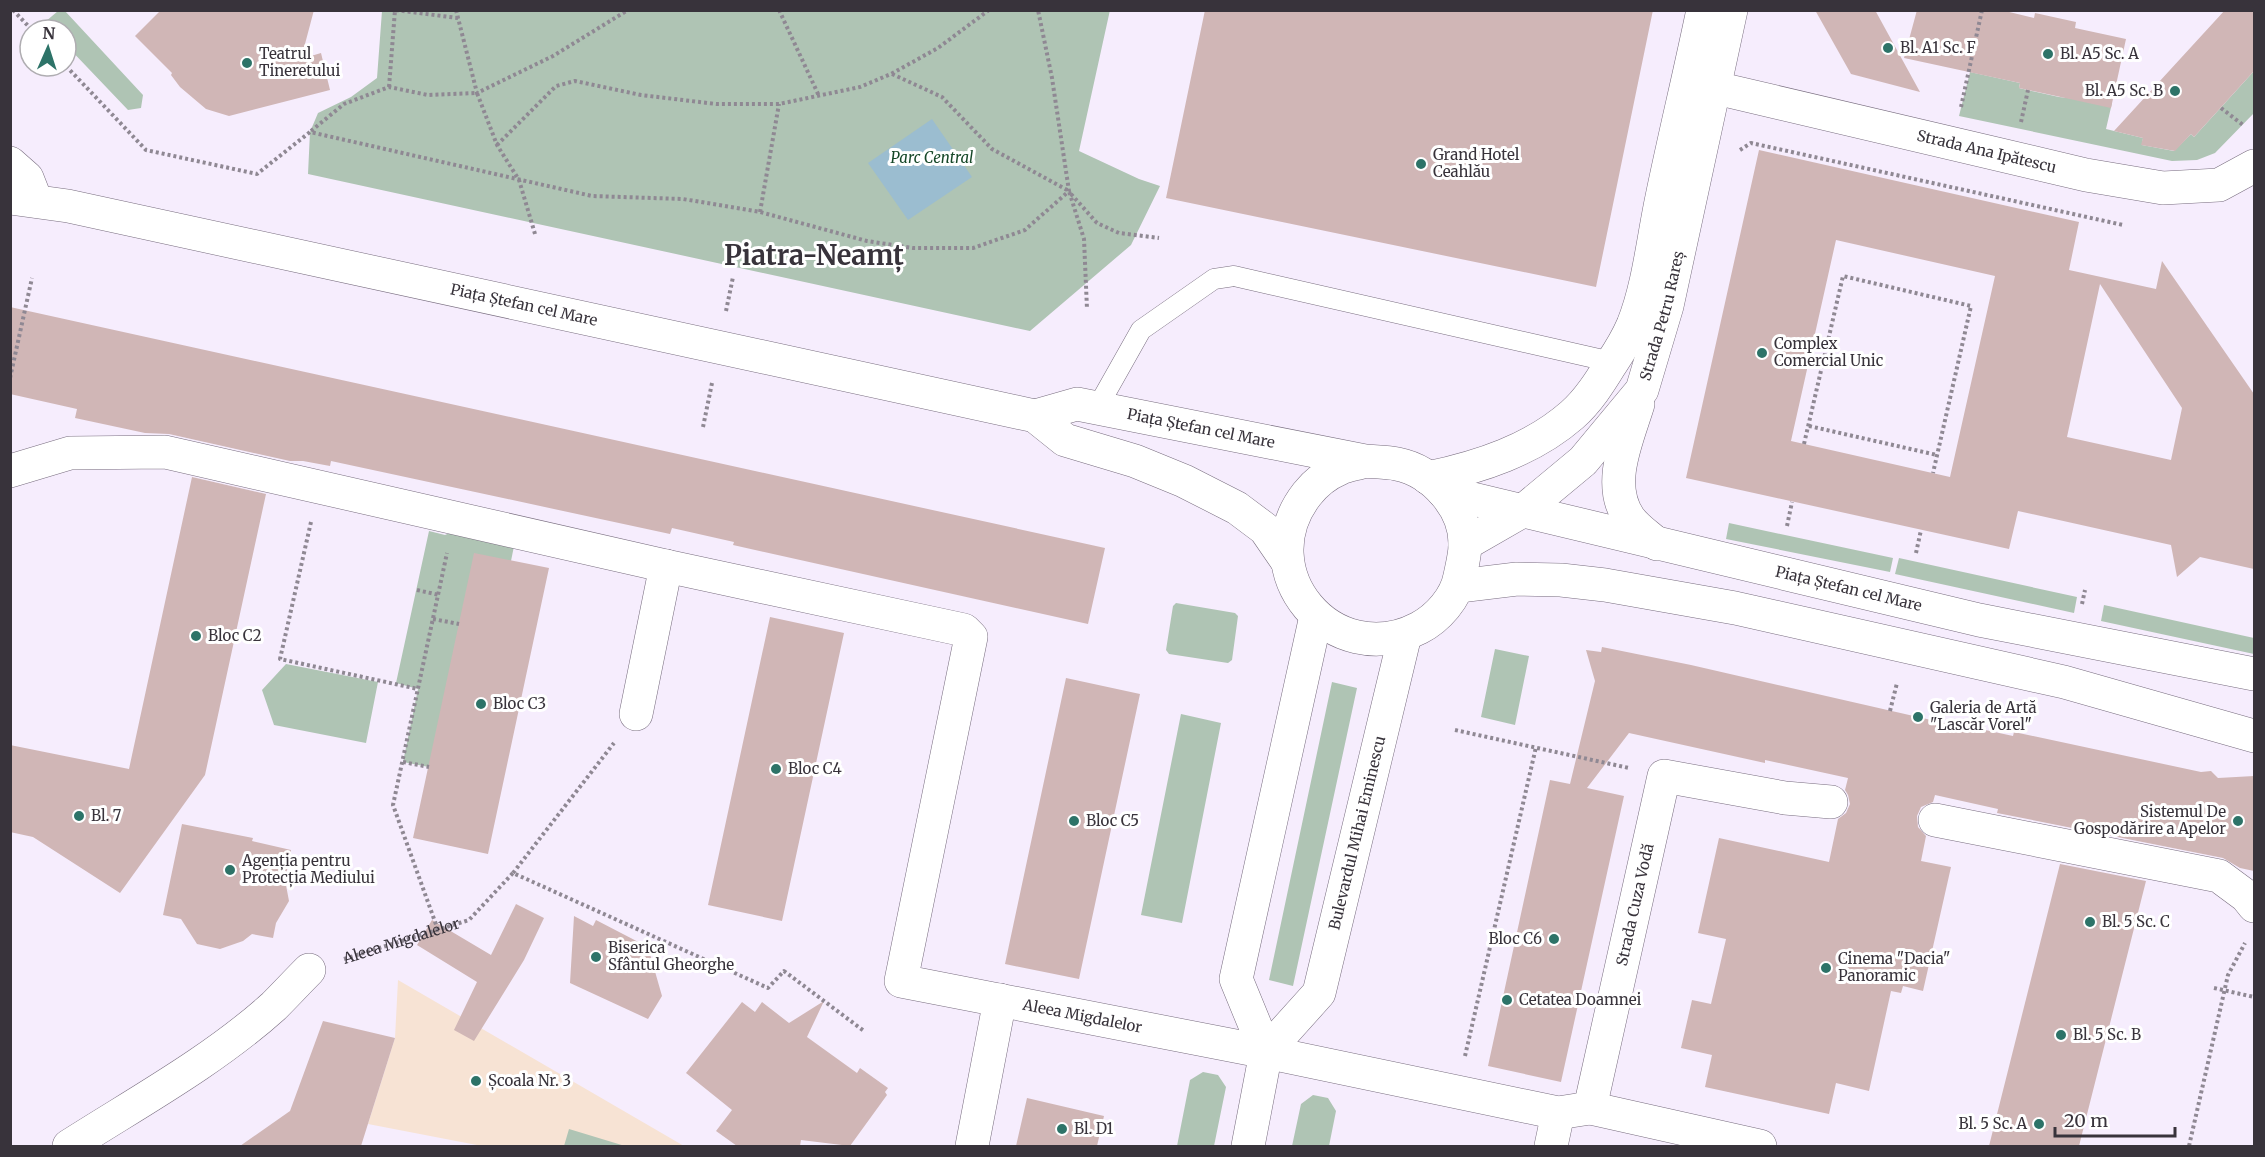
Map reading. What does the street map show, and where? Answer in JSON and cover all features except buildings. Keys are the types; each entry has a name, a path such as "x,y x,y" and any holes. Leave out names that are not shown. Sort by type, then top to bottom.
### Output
{"main road":[{"name":"Strada Petru Rareș","path":"1436,485 1465,470 1495,460 1554,429 1574,413 1612,363 1633,325 1641,300 1703,10"},
{"name":"Strada Petru Rareș","path":"1465,544 1524,510 1583,461 1642,390 1667,306 1716,88 1731,10"},
{"name":"Strada Ana Ipătescu","path":"1716,88 2086,175 2163,188 2219,185 2254,166"},
{"path":"10,163 27,178 23,199"},
{"name":"Piața Ștefan cel Mare","path":"23,199 68,206 559,311 1035,416 1065,440 1135,461 1185,481 1237,508 1265,529 1287,561"},
{"path":"1642,390 1621,457 1618,483 1622,504 1630,520 1657,544"},
{"name":"Piața Ștefan cel Mare","path":"1035,416 1077,404 1365,461"},
{"path":"10,471 70,453 165,452 666,566 636,714"},
{"path":"1365,461 1398,464 1436,485 1455,508 1462,525 1465,544 1459,586 1446,607 1427,624 1405,635 1381,639 1358,637 1335,629 1316,616 1302,600 1292,582 1287,561 1288,533 1298,507 1315,485 1338,469 1365,461"},
{"name":"Piața Ștefan cel Mare","path":"1436,485 1657,544 1979,620 2254,674"},
{"name":"Aleea Migdalelor","path":"666,566 964,630 971,637 901,981 1266,1052 1558,1113"},
{"path":"1459,586 1517,579 1561,580 1605,585 1724,606 2064,682 2254,736"},
{"path":"1248,1146 1266,1052 1236,979 1316,616"},
{"name":"Bulevardul Mihai Eminescu","path":"1266,1052 1319,993 1405,635"},
{"path":"1664,776 1785,798 1832,802"},
{"name":"Strada Cuza Vodă","path":"1590,1108 1664,776"},
{"path":"1935,820 2219,876 2246,896 2252,921"},
{"path":"69,1146 210,1055 273,1006 309,970"},
{"path":"972,1146 1000,1000"},
{"path":"1551,1146 1558,1113 1590,1108 1760,1146"}],"lane":[{"path":"1096,408 1141,330 1214,279 1234,276 1612,363"}],"path":[{"path":"389,87 395,10 458,18"},
{"path":"456,10 477,93 497,145 519,180 536,234"},
{"path":"77,78 146,150 257,174 344,104 389,87 428,95 477,93 554,56 628,10"},
{"path":"779,10 819,96"},
{"path":"497,145 556,86 575,81 641,95 716,104 779,104 860,87 891,74 938,48 989,10"},
{"path":"1038,10 1052,78 1069,191 1084,239 1087,309"},
{"path":"1959,116 1982,10"},
{"path":"891,74 942,98 992,149 1069,191 1097,223 1119,233 1159,238"},
{"path":"2019,129 2028,90"},
{"path":"760,212 779,104"},
{"path":"2221,108 2243,125"},
{"path":"310,132 592,196 683,199 760,212 867,241 913,248 973,248 1025,230 1069,191"},
{"path":"1740,151 1751,143 2123,225"},
{"path":"1804,444 1843,276 1971,306 1933,473"},
{"path":"10,378 32,278"},
{"path":"1809,426 1937,455"},
{"path":"1787,526 1792,502"},
{"path":"313,515 280,659 418,689"},
{"path":"1916,553 1921,530"},
{"path":"438,930 393,805 450,543"},
{"path":"417,590 438,594"},
{"path":"433,619 459,624"},
{"path":"1890,711 1897,682"},
{"name":"Aleea Migdalelor","path":"309,970 469,920 513,873 636,714"},
{"path":"1455,730 1664,776"},
{"path":"1457,1092 1536,747"},
{"path":"403,762 429,767"},
{"path":"513,873 768,988 784,971 864,1031"},
{"path":"2190,1146 2228,975 2252,921"},
{"path":"2214,988 2254,997"}],"shaded area":[{"name":"Școala Nr. 3","path":"398,980 684,1146 482,1146 368,1124 395,1038"}],"green space":[{"name":"Parc Central","path":"1110,10 1079,151 1139,179 1160,186 1131,245 1030,331 308,174 310,132 318,113 351,97 377,78 382,11"},
{"path":"58,11 65,11 72,18 50,18"},
{"path":"78,25 143,95 141,108 128,110 78,58"},
{"path":"2254,71 2254,113 2215,153 2197,160 2172,161 1959,116 1970,72 2020,83 2019,88 2059,97 2112,103 2106,129 2143,138 2142,145 2174,151 2191,134 2194,137"},
{"path":"1729,523 1893,558 1890,572 1726,539"},
{"path":"429,531 445,535 452,532 514,546 511,561 429,767 403,762 418,689 396,683"},
{"path":"1899,558 2077,597 2074,613 1895,574"},
{"path":"1176,603 1235,613 1238,616 1232,660 1228,663 1169,654 1166,650 1173,606"},
{"path":"2104,605 2254,638 2254,654 2101,621"},
{"path":"1495,649 1529,656 1515,725 1481,717"},
{"path":"286,664 378,682 366,743 274,725 262,690"},
{"path":"1332,682 1357,688 1293,986 1269,980"},
{"path":"1181,714 1221,723 1182,923 1141,915"},
{"path":"1203,1072 1218,1075 1226,1087 1214,1146 1177,1146 1190,1080"},
{"path":"1313,1095 1328,1098 1336,1111 1329,1146 1292,1146 1301,1104"},
{"path":"569,1129 625,1146 564,1146"}],"water":[{"path":"932,119 972,177 908,220 868,163"}],"place":[{"name":"Bl. A1 Sc. F","path":"1888,48"},
{"name":"Bl. A5 Sc. A","path":"2048,54"},
{"name":"Teatrul Tineretului","path":"247,63"},
{"name":"Bl. A5 Sc. B","path":"2175,91"},
{"name":"Grand Hotel Ceahlău","path":"1421,164"},
{"name":"Complex Comercial Unic","path":"1762,353"},
{"name":"Bloc C2","path":"196,636"},
{"name":"Bloc C3","path":"481,704"},
{"name":"Galeria de Artă \"Lascăr Vorel\"","path":"1918,717"},
{"name":"Bloc C4","path":"776,769"},
{"name":"Bl. 7","path":"79,816"},
{"name":"Bloc C5","path":"1074,821"},
{"name":"Sistemul De Gospodărire a Apelor","path":"2238,821"},
{"name":"Agenția pentru Protecția Mediului","path":"230,870"},
{"name":"Bl. 5 Sc. C","path":"2090,922"},
{"name":"Bloc C6","path":"1554,939"},
{"name":"Biserica Sfântul Gheorghe","path":"596,957"},
{"name":"Cinema \"Dacia\" Panoramic","path":"1826,968"},
{"name":"Cetatea Doamnei","path":"1507,1000"},
{"name":"Bl. 5 Sc. B","path":"2061,1035"},
{"name":"Școala Nr. 3","path":"476,1081"},
{"name":"Bl. 5 Sc. A","path":"2039,1124"},
{"name":"Bl. D1","path":"1062,1129"}],"district":[{"name":"Piatra-Neamț","path":"814,256"}]}
